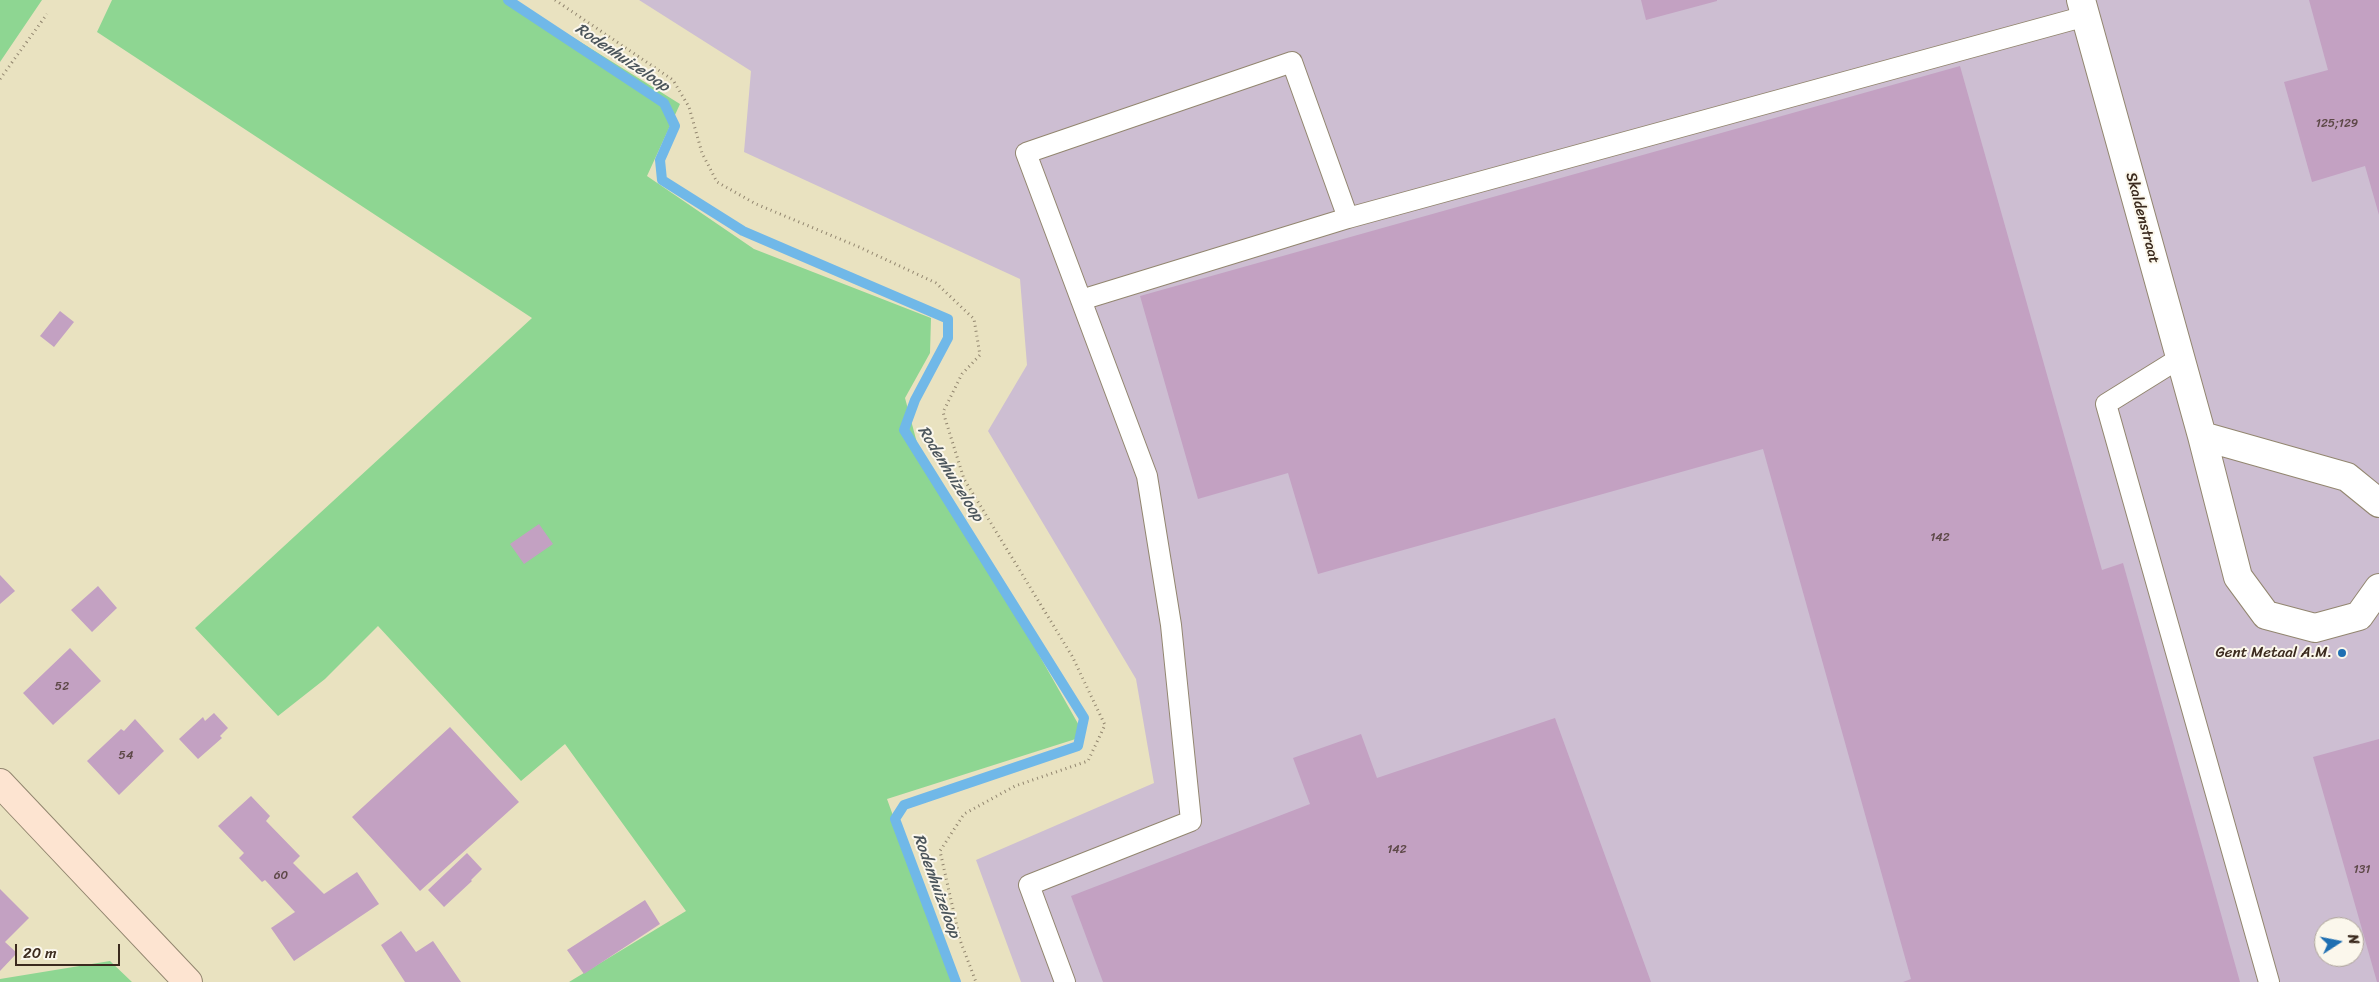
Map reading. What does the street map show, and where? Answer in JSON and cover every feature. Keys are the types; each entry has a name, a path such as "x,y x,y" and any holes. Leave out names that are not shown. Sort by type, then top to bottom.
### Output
{"street":[{"name":"Skaldenstraat","path":"2084,8 2202,436 2238,577 2266,615 2315,628 2358,616 2379,588"},
{"path":"2202,436 2347,477 2379,503"},
{"path":"0,783 188,982"}],"lane":[{"path":"1081,300 1348,218 2084,8"},
{"path":"1065,982 1029,885 1191,821 1171,625 1147,476 1026,153 1292,62 1348,218"},
{"path":"2180,358 2106,404 2268,982"}],"path":[{"path":"555,0 673,80 689,107 702,153 717,182 756,204 859,247 936,283 974,318 980,355 962,374 943,412 964,479 1072,656 1105,725 1088,761 1015,786 964,814 940,851 960,940 976,982"},
{"path":"0,80 47,14"}],"shaded area":[{"path":"639,0 2379,0 2379,982 1021,982 976,860 1154,783 1136,679 988,431 1027,365 1020,279 744,152 751,71"}],"green space":[{"path":"0,0 42,0 0,62"},
{"path":"112,0 513,0 680,104 647,176 754,249 931,318 930,353 905,398 920,454 987,563 1085,736 887,799 953,982 569,982 686,911 565,744 521,781 378,626 325,679 278,716 195,628 532,318 97,32"},
{"path":"110,961 132,982 0,982 0,979"}],"building":[{"path":"1641,0 1717,0 1717,1 1646,20"},
{"path":"2309,0 2379,0 2379,215 2365,166 2312,182 2284,82 2328,70"},
{"path":"1960,66 2102,570 2123,563 2240,982 1903,982 1911,979 1763,449 1318,574 1288,473 1198,499 1140,296"},
{"path":"60,311 74,322 54,347 40,336"},
{"path":"539,524 553,544 524,564 510,544"},
{"path":"0,575 15,591 0,604"},
{"path":"98,586 117,608 92,632 71,610"},
{"path":"70,648 101,681 53,725 23,693"},
{"path":"214,713 228,728 220,736 222,738 198,759 179,739 203,717 205,721"},
{"path":"1555,718 1651,982 1103,982 1071,896 1310,804 1293,758 1361,734 1377,778"},
{"path":"135,719 164,751 119,795 87,761 121,729 124,731"},
{"path":"450,727 519,802 420,891 352,817"},
{"path":"2379,739 2379,982 2377,982 2364,936 2364,917 2359,917 2313,757"},
{"path":"251,796 270,816 266,821 300,856 293,863 324,894 357,872 379,904 294,961 271,928 295,912 265,880 262,882 239,858 244,853 218,826"},
{"path":"467,853 482,869 444,907 428,890"},
{"path":"0,889 29,918 5,942 17,953 0,971"},
{"path":"645,900 660,924 584,974 567,950"},
{"path":"401,931 416,952 433,941 461,982 405,982 381,945"}],"waterway":[{"name":"Rodenhuizeloop","path":"508,0 664,103 675,126 660,160 662,180 743,231 948,319 948,338 915,400 904,430 1084,718 1078,746 904,805 895,819 956,982"}],"place":[{"name":"Gent Metaal A.M.","path":"2342,653"}]}
